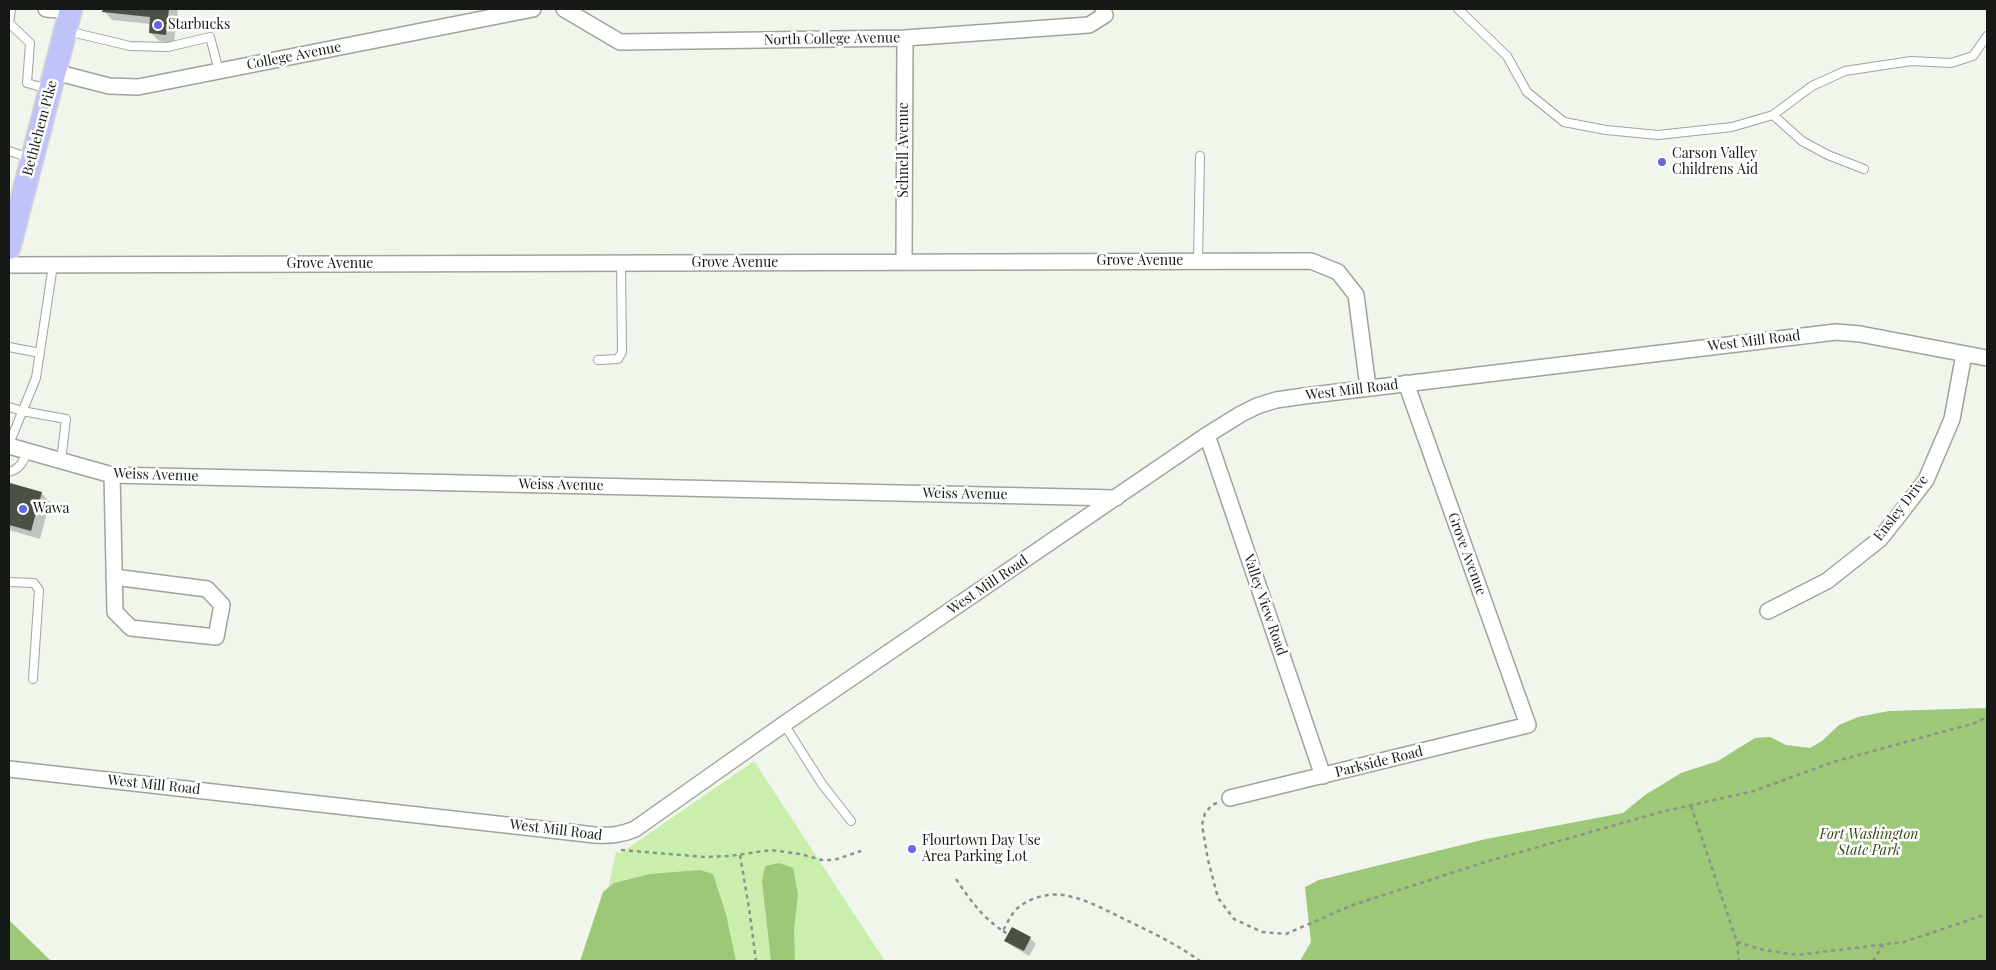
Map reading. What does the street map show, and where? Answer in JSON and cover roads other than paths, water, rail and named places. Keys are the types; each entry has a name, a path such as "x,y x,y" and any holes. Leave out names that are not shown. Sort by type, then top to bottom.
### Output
{"main road":[{"name":"Bethlehem Pike","path":"9,248 69,17"}],"street":[{"path":"46,9 69,17"},
{"name":"College Avenue","path":"52,80 138,87 533,9"},
{"name":"North College Avenue","path":"564,9 620,42 905,38 1089,25 1104,12"},
{"name":"Schnell Avenue","path":"904,262 905,38"},
{"name":"Grove Avenue","path":"9,265 1311,261 1338,272 1356,294 1368,387"},
{"name":"West Mill Road","path":"9,769 610,836 622,834 635,829 784,724 1207,435 1241,414 1266,403 1368,387 1836,332 1860,334 1987,358"},
{"name":"Ensley Drive","path":"1768,610 1827,581 1880,539 1926,480 1952,419 1964,354"},
{"name":"Grove Avenue","path":"1406,383 1528,724"},
{"name":"Valley View Road","path":"1207,435 1323,776"},
{"name":"Weiss Avenue","path":"9,445 112,475 1116,498"},
{"path":"112,475 114,577 115,612 130,628 216,637 222,606 207,589 114,577"},
{"name":"Parkside Road","path":"1230,798 1528,724"}],"lane":[{"path":"11,9 9,23 30,43 27,82 52,80"},
{"path":"1458,9 1507,56 1527,92 1564,122 1606,130 1658,135 1732,127 1774,115 1812,86 1845,71 1911,61 1951,63 1973,56 1987,36"},
{"path":"69,17 130,46 168,47 210,37 219,71"},
{"path":"1774,115 1802,140 1828,155 1864,169"},
{"path":"9,151 32,159"},
{"path":"1198,261 1200,156"},
{"path":"598,360 618,359 622,352 621,263"},
{"path":"9,445 36,378 53,265"},
{"path":"9,347 40,353"},
{"path":"9,407 66,419 61,461"},
{"path":"9,472 14,471 23,463 27,451"},
{"path":"9,582 34,583 39,590 33,679"},
{"path":"784,724 822,784 851,821"}],"place":[{"name":"Starbucks","path":"158,25"},
{"name":"Carson Valley Childrens Aid","path":"1662,162"},
{"name":"Wawa","path":"23,509"},
{"name":"Flourtown Day Use Area Parking Lot","path":"912,849"}],"park label":[{"name":"Fort Washington State Park","path":"1869,844"}]}
